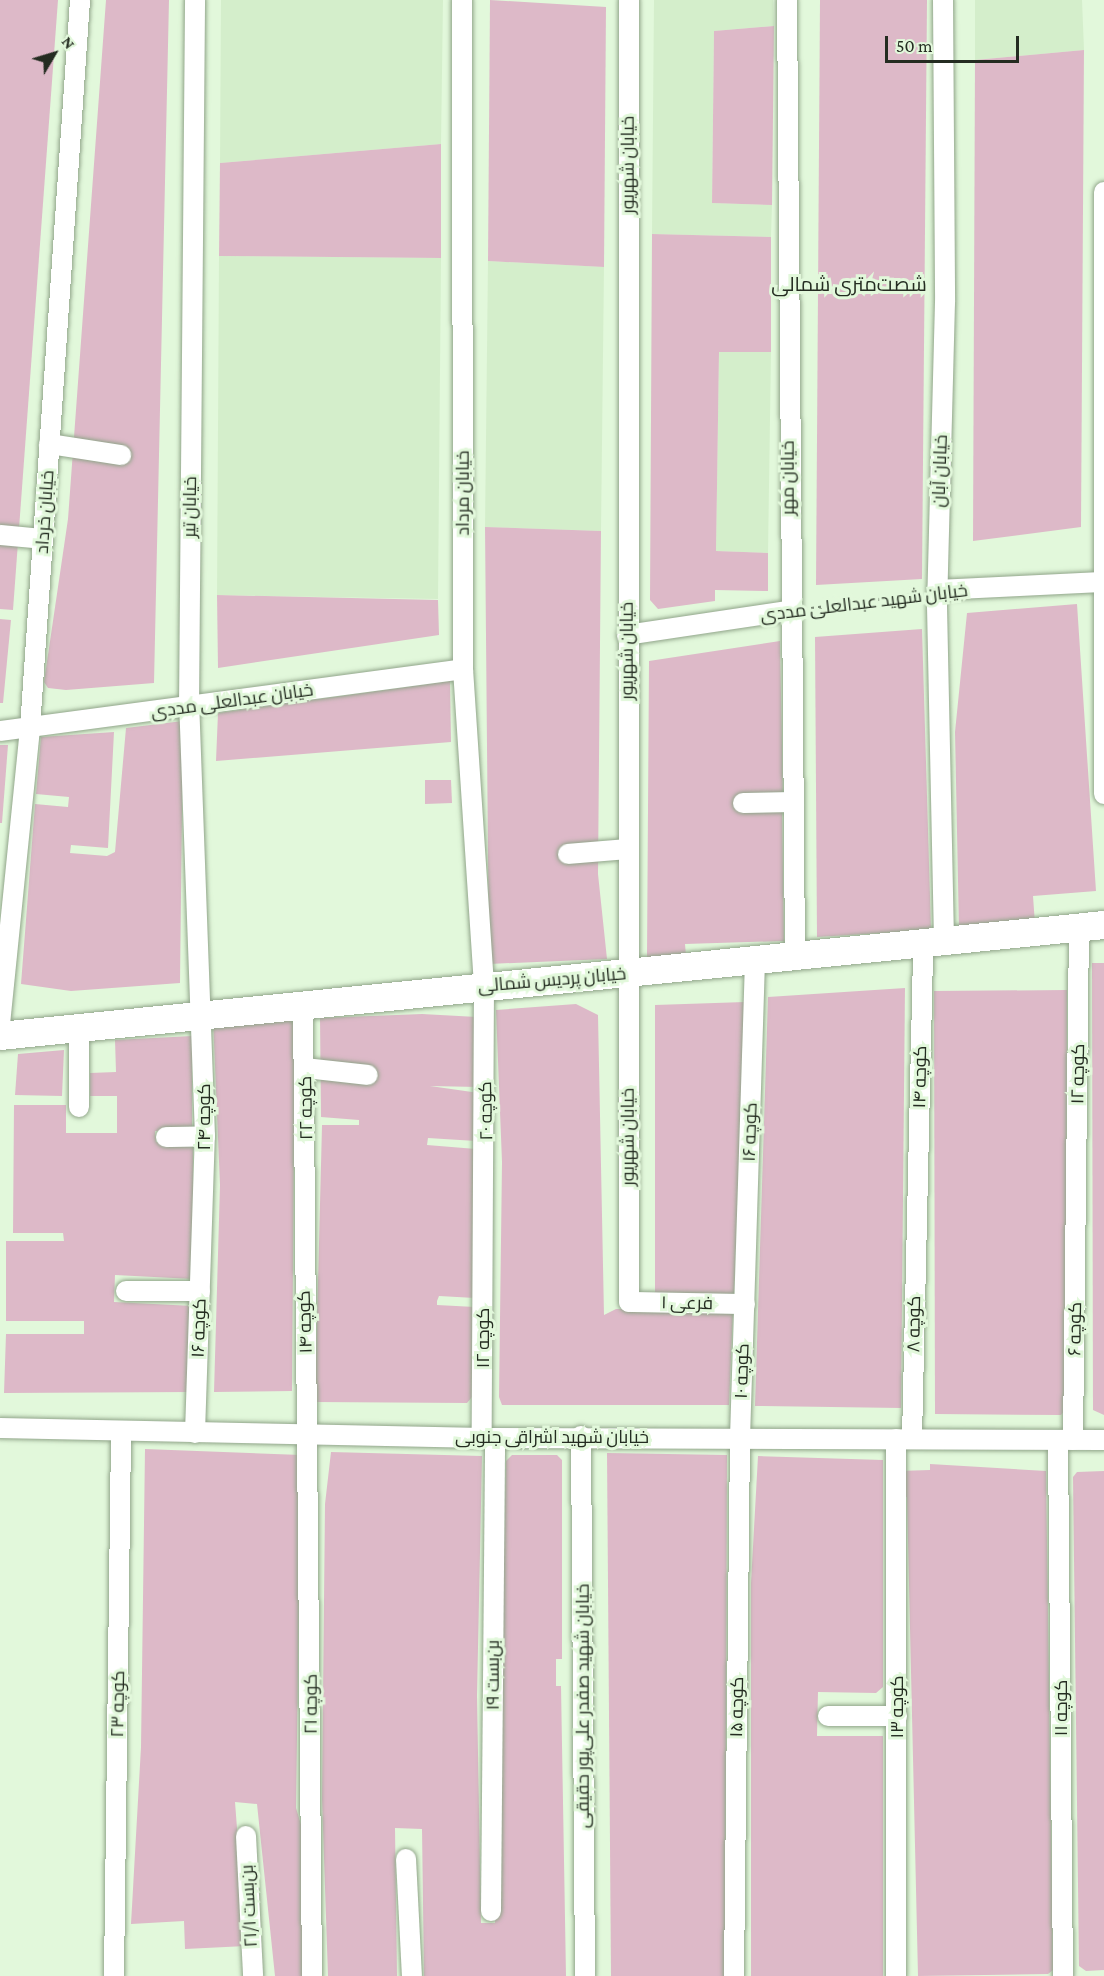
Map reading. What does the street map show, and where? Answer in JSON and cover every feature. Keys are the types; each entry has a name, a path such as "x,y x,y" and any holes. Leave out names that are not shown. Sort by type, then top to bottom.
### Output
{"street":[{"name":"خیابان خرداد","path":"0,1024 30,728 80,0"},
{"name":"خیابان تیر","path":"195,0 189,707 203,1013"},
{"name":"خیابان مرداد","path":"462,0 463,669 484,985"},
{"name":"خیابان شهریور","path":"628,0 626,974 629,1302"},
{"name":"خیابان مهر","path":"787,0 788,611 794,802 795,956"},
{"name":"خیابان آبان","path":"934,943 937,591 945,302 943,0"},
{"path":"1104,192 1102,582 1104,794"},
{"path":"50,444 121,455"},
{"path":"0,534 43,538"},
{"name":"خیابان شهید عبدالعلی مددی","path":"937,591 1102,582"},
{"name":"خیابان شهید عبدالعلی مددی","path":"627,635 788,611"},
{"name":"خیابان عبدالعلی مددی","path":"0,731 463,669"},
{"path":"743,803 794,802"},
{"path":"568,854 627,849"},
{"name":"خیابان پردیس شمالی","path":"0,1036 484,985 626,974 1092,928"},
{"name":"کوچه ۱۲","path":"1076,1218 1092,928"},
{"name":"کوچه ۱۴","path":"917,1210 934,943"},
{"name":"کوچه ۱۶","path":"745,1304 755,960"},
{"name":"کوچه ۲۰","path":"484,985 484,1238"},
{"name":"کوچه ۲۲","path":"303,1004 308,1212"},
{"name":"کوچه ۲۴","path":"203,1013 205,1136 203,1222"},
{"path":"79,1107 80,1028"},
{"path":"305,1068 368,1075"},
{"path":"166,1137 205,1136"},
{"name":"کوچه ۸","path":"904,1439 917,1210"},
{"name":"کوچه ۱۴","path":"308,1212 303,1287 309,1432"},
{"name":"کوچه ۶","path":"1066,1440 1076,1218"},
{"name":"کوچه ۱۶","path":"195,1433 203,1222"},
{"name":"کوچه ۱۲","path":"484,1238 488,1438"},
{"path":"126,1292 200,1291"},
{"name":"فرعی ۱","path":"629,1302 745,1304"},
{"name":"کوچه ۱۰","path":"740,1438 745,1304"},
{"name":"خیابان شهید اشراقی جنوبی","path":"0,1428 195,1433 309,1432 488,1438 581,1436 1104,1440"},
{"name":"کوچه ۲۳","path":"114,1976 121,1432"},
{"name":"کوچه ۲۱","path":"309,1432 312,1976"},
{"name":"خیابان شهید صفدر علی‌پور حقیقی","path":"581,1436 585,1976"},
{"name":"بن‌بست ۱۹","path":"488,1438 491,1911"},
{"name":"کوچه ۱۵","path":"734,1976 740,1438"},
{"name":"کوچه ۱۳","path":"896,1976 897,1716 904,1439"},
{"name":"کوچه ۱۱","path":"1063,1976 1066,1440"},
{"path":"828,1716 897,1716"},
{"name":"بن‌بست ۲۱/۱","path":"246,1836 253,1976"},
{"path":"406,1859 412,1976"}],"path":[{"name":"خیابان شهید عبدالعلی مددی","path":"788,611 937,591"}],"shaded area":[{"path":"221,0 443,0 441,144 220,163"},
{"path":"654,0 773,0 774,26 714,31 712,203 772,205 771,237 652,234"},
{"path":"975,0 1082,0 1084,50 975,60"},
{"path":"219,256 441,258 438,599 217,595"},
{"path":"488,261 604,267 601,531 485,527"},
{"path":"719,352 771,352 768,553 716,551"}],"building":[{"path":"0,0 58,0 13,610 0,609"},
{"path":"106,0 169,0 154,683 66,690 48,688 44,682 68,519"},
{"path":"490,0 606,7 604,267 488,261"},
{"path":"820,0 927,0 922,579 816,585"},
{"path":"774,26 772,205 712,203 714,31"},
{"path":"1084,50 1081,527 973,541 975,60"},
{"path":"441,144 441,258 219,256 220,163"},
{"path":"652,234 771,237 771,352 719,352 716,551 768,553 768,591 715,590 715,601 658,609 650,600"},
{"path":"485,527 601,531 598,874 607,959 489,964"},
{"path":"217,595 438,600 439,635 218,668"},
{"path":"1077,604 1096,891 1033,896 1035,924 959,930 955,732 967,613"},
{"path":"0,619 11,620 3,703 0,703"},
{"path":"922,629 931,930 817,937 815,637"},
{"path":"780,641 783,801 735,801 735,809 782,809 784,941 685,944 686,956 647,957 649,661"},
{"path":"450,681 451,742 216,761 218,713"},
{"path":"183,721 180,983 71,991 21,984 35,804 68,807 69,797 36,794 41,737 114,732 108,848 71,845 70,853 107,856 115,852 126,728"},
{"path":"0,745 8,745 2,823 0,823"},
{"path":"425,780 451,780 452,803 425,804"},
{"path":"1092,963 1104,963 1104,1415 1093,1410"},
{"path":"905,988 901,1408 755,1406 768,997"},
{"path":"1067,990 1066,1409 1061,1415 935,1414 934,991"},
{"path":"745,1002 734,1297 655,1294 655,1005"},
{"path":"576,1004 598,1015 604,1315 616,1309 733,1309 729,1405 502,1405 499,1397 502,1162 496,1010"},
{"path":"295,1013 292,1391 214,1392 220,1185 213,1019"},
{"path":"422,1014 477,1017 478,1087 430,1086 479,1093 476,1141 428,1138 427,1145 476,1149 475,1298 439,1296 437,1301 437,1305 475,1307 472,1397 467,1403 315,1402 322,1125 359,1125 359,1120 321,1117 320,1018"},
{"path":"192,1036 192,1131 155,1131 156,1142 193,1141 193,1279 115,1275 114,1302 193,1306 192,1392 4,1393 6,1334 84,1334 84,1321 6,1321 6,1241 64,1241 63,1233 13,1233 14,1105 66,1105 66,1133 117,1133 117,1096 90,1096 90,1073 116,1072 115,1040"},
{"path":"64,1050 62,1096 15,1095 18,1054"},
{"path":"145,1449 301,1455 296,1808 303,1831 305,1976 275,1976 257,1804 235,1802 246,1946 185,1949 184,1921 131,1924 141,1747"},
{"path":"331,1452 482,1456 477,1696 481,1923 495,1923 506,1461 512,1455 557,1455 562,1460 562,1659 556,1659 556,1686 561,1686 566,1976 424,1976 422,1829 395,1828 397,1976 328,1976 322,1799 325,1504"},
{"path":"607,1453 727,1455 725,1976 611,1976"},
{"path":"758,1456 883,1460 883,1687 876,1693 818,1692 817,1736 883,1736 883,1976 751,1976 751,1583"},
{"path":"930,1464 1046,1471 1053,1970 1048,1974 918,1976 907,1497 898,1498 898,1471 930,1470"},
{"path":"1104,1471 1104,1970 1086,1971 1079,1966 1073,1477 1077,1472"}],"district":[{"name":"شصت‌متری شمالی","path":"849,284"}]}
